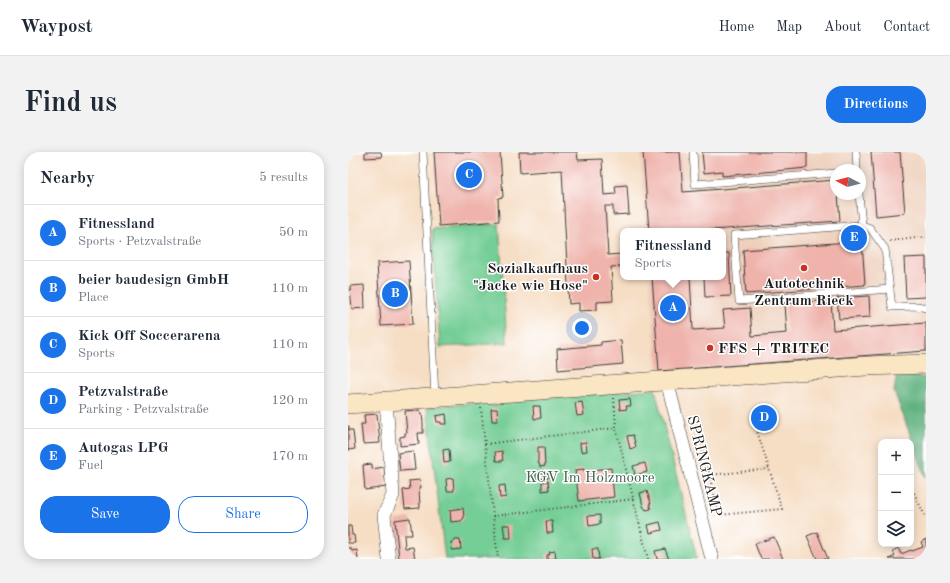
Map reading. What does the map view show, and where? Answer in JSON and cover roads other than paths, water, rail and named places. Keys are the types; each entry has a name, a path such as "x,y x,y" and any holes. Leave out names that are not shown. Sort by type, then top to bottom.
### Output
{"street":[{"path":"348,404 866,366 926,364"},
{"name":"SPRINGKAMP","path":"667,381 712,559"},
{"path":"386,401 393,495 384,515 389,559"}],"lane":[{"path":"423,152 435,398"},
{"path":"693,152 695,184 830,173"},
{"path":"856,152 857,164"},
{"path":"860,200 862,225"},
{"path":"890,289 739,301 734,235 862,225 870,228 885,249 890,289 892,307 917,306 926,308"}],"place":[{"name":"Kick Off Soccerarena","path":"469,175"},
{"name":"Autogas LPG","path":"854,238"},
{"name":"Autotechnik Zentrum Rieck","path":"804,268"},
{"name":"Sozialkaufhaus \"Jacke wie Hose\"","path":"596,277"},
{"name":"beier baudesign GmbH","path":"395,294"},
{"name":"Fitnessland","path":"673,308"},
{"name":"FFS + TRITEC","path":"710,348"},
{"name":"Petzvalstraße","path":"764,418"}],"park label":[{"name":"KGV Im Holzmoore","path":"590,477"}]}
